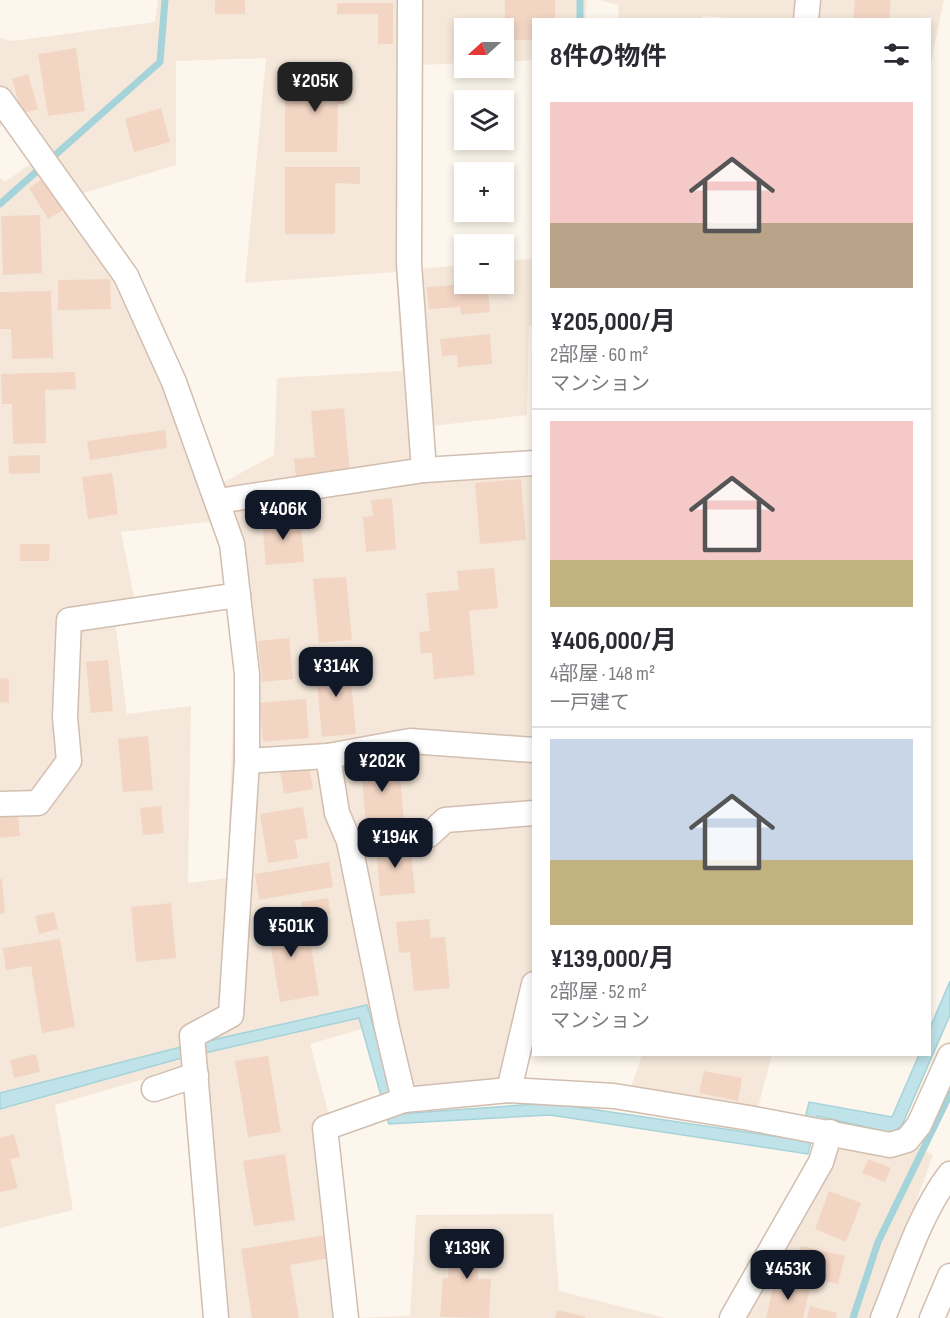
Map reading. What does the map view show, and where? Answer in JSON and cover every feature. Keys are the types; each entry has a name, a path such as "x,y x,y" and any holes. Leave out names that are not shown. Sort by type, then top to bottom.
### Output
{"street":[{"path":"410,0 409,264 424,470"},
{"path":"806,18 808,0"},
{"path":"0,99 126,276 174,382 232,544 247,674 248,761 231,1015 192,1036 216,1318"},
{"path":"218,501 424,470 532,463"},
{"path":"0,804 38,803 69,761 65,717 69,620 237,596"},
{"path":"248,761 328,756 410,741 532,750"},
{"path":"328,756 337,813 349,841 404,1100"},
{"path":"429,835 445,820 532,813"},
{"path":"509,1090 532,992"},
{"path":"346,1318 325,1128 404,1100 509,1090 614,1096 816,1130 890,1145 907,1140 919,1125 950,1056"},
{"path":"154,1089 195,1070"},
{"path":"732,1318 821,1162 816,1130"},
{"path":"883,1318 919,1230 941,1186 950,1174"},
{"path":"932,1318 950,1276"}],"shaded area":[{"path":"158,0 587,0 585,18 532,18 532,60 514,61 514,18 454,18 454,64 421,65 418,269 454,266 454,294 514,294 514,260 532,259 532,325 529,326 527,415 432,426 431,460 532,453 532,1038 516,1098 394,1108 372,1026 310,1044 337,1145 354,1318 208,1318 182,1068 55,1105 73,1210 0,1228 0,178 5,182 33,162 5,122 0,127 0,38 13,41 155,22","holes":["266,58 245,283 396,272 402,371 277,378 274,455 222,483 80,194 176,165 176,61","217,521 235,673 227,878 188,883 191,706 127,714 113,606 135,602 121,532"]},
{"path":"599,0 944,0 931,62 931,18 703,16 702,18 619,18 618,5"},
{"path":"642,1056 772,1056 753,1126 625,1105"},
{"path":"828,1122 897,1134 933,1155 874,1318 726,1318"},
{"path":"553,1214 559,1291 666,1318 354,1318 410,1316 416,1215"}],"water":[{"path":"950,981 950,1015 902,1125 892,1133 817,1116 808,1154 550,1115 389,1124 359,1018 178,1059 0,1109 0,1093 177,1048 367,1005 399,1114 550,1103 800,1140 809,1102 892,1117 919,1056 931,1056 931,1026"}],"building":[{"path":"215,0 245,0 245,14 215,14"},
{"path":"505,0 555,0 555,18 532,18 532,40 514,40 514,18 505,18"},
{"path":"855,0 891,0 889,18 853,18"},
{"path":"337,3 393,3 393,44 378,44 378,14 337,14"},
{"path":"76,48 85,111 48,116 38,54"},
{"path":"299,71 345,72 344,104 338,104 337,152 285,152 285,100 299,100"},
{"path":"28,74 38,109 22,114 12,79"},
{"path":"161,108 170,142 134,152 125,119"},
{"path":"285,167 360,167 360,184 335,183 335,234 285,234"},
{"path":"45,177 65,209 48,219 29,188"},
{"path":"40,215 42,273 3,275 1,216"},
{"path":"110,279 111,309 58,310 58,280"},
{"path":"454,285 454,294 488,294 490,312 461,315 460,307 429,309 427,287"},
{"path":"51,291 53,358 12,359 11,329 0,329 0,292"},
{"path":"490,334 492,364 458,367 457,355 442,356 440,339"},
{"path":"75,372 76,389 45,390 46,443 13,444 12,404 2,404 1,374"},
{"path":"344,408 350,474 296,479 294,459 315,457 311,411"},
{"path":"165,430 167,448 90,460 87,441"},
{"path":"40,455 40,473 9,474 8,456"},
{"path":"112,473 118,514 88,519 82,477"},
{"path":"521,479 526,540 480,544 475,483"},
{"path":"392,498 396,549 366,552 363,517 373,516 371,500"},
{"path":"300,516 304,562 266,565 262,520"},
{"path":"20,544 50,544 49,561 20,561"},
{"path":"494,568 498,608 469,611 475,675 434,679 432,653 421,653 419,632 430,631 426,593 459,590 457,571"},
{"path":"346,577 352,640 319,643 313,579"},
{"path":"289,638 293,679 262,682 258,641"},
{"path":"108,660 113,711 91,713 86,662"},
{"path":"349,660 356,734 322,737 315,663"},
{"path":"0,678 9,679 9,703 0,702"},
{"path":"306,699 309,738 263,742 259,703"},
{"path":"148,736 153,790 123,792 118,739"},
{"path":"399,760 404,823 366,827 361,763"},
{"path":"309,766 313,789 284,794 280,771"},
{"path":"161,806 164,833 143,835 140,808"},
{"path":"303,807 308,838 295,840 298,858 268,863 260,814"},
{"path":"18,815 20,836 0,838 0,817"},
{"path":"410,842 415,893 380,896 376,845"},
{"path":"329,862 333,887 259,900 255,874"},
{"path":"0,879 2,879 5,913 0,914"},
{"path":"328,898 331,914 304,918 301,902"},
{"path":"171,903 176,958 136,962 131,907"},
{"path":"288,909 291,930 308,927 319,995 280,1002 265,913"},
{"path":"54,912 58,929 39,934 35,916"},
{"path":"429,919 431,938 445,937 450,988 414,991 410,952 399,953 396,922"},
{"path":"60,939 75,1027 42,1033 31,966 6,970 3,948"},
{"path":"36,1054 40,1072 14,1078 10,1060"},
{"path":"268,1056 281,1132 248,1137 235,1061"},
{"path":"704,1071 742,1078 738,1101 699,1093"},
{"path":"14,1134 20,1157 10,1159 18,1188 0,1192 0,1138"},
{"path":"285,1154 295,1220 254,1226 243,1161"},
{"path":"868,1159 891,1168 885,1182 862,1173"},
{"path":"829,1191 861,1203 846,1242 815,1229"},
{"path":"325,1235 329,1258 290,1265 299,1318 252,1318 241,1249"},
{"path":"451,1239 500,1242 499,1258 479,1257 478,1279 491,1279 489,1318 440,1317 443,1278 448,1278"},
{"path":"801,1246 845,1256 838,1284 794,1273"},
{"path":"775,1279 810,1288 803,1318 766,1318"},
{"path":"810,1306 837,1313 836,1318 807,1318"},
{"path":"557,1310 586,1317 555,1318"}],"waterway":[{"path":"0,204 160,62 165,0"},
{"path":"580,0 580,18"},
{"path":"853,1318 878,1242 950,1094"}]}
